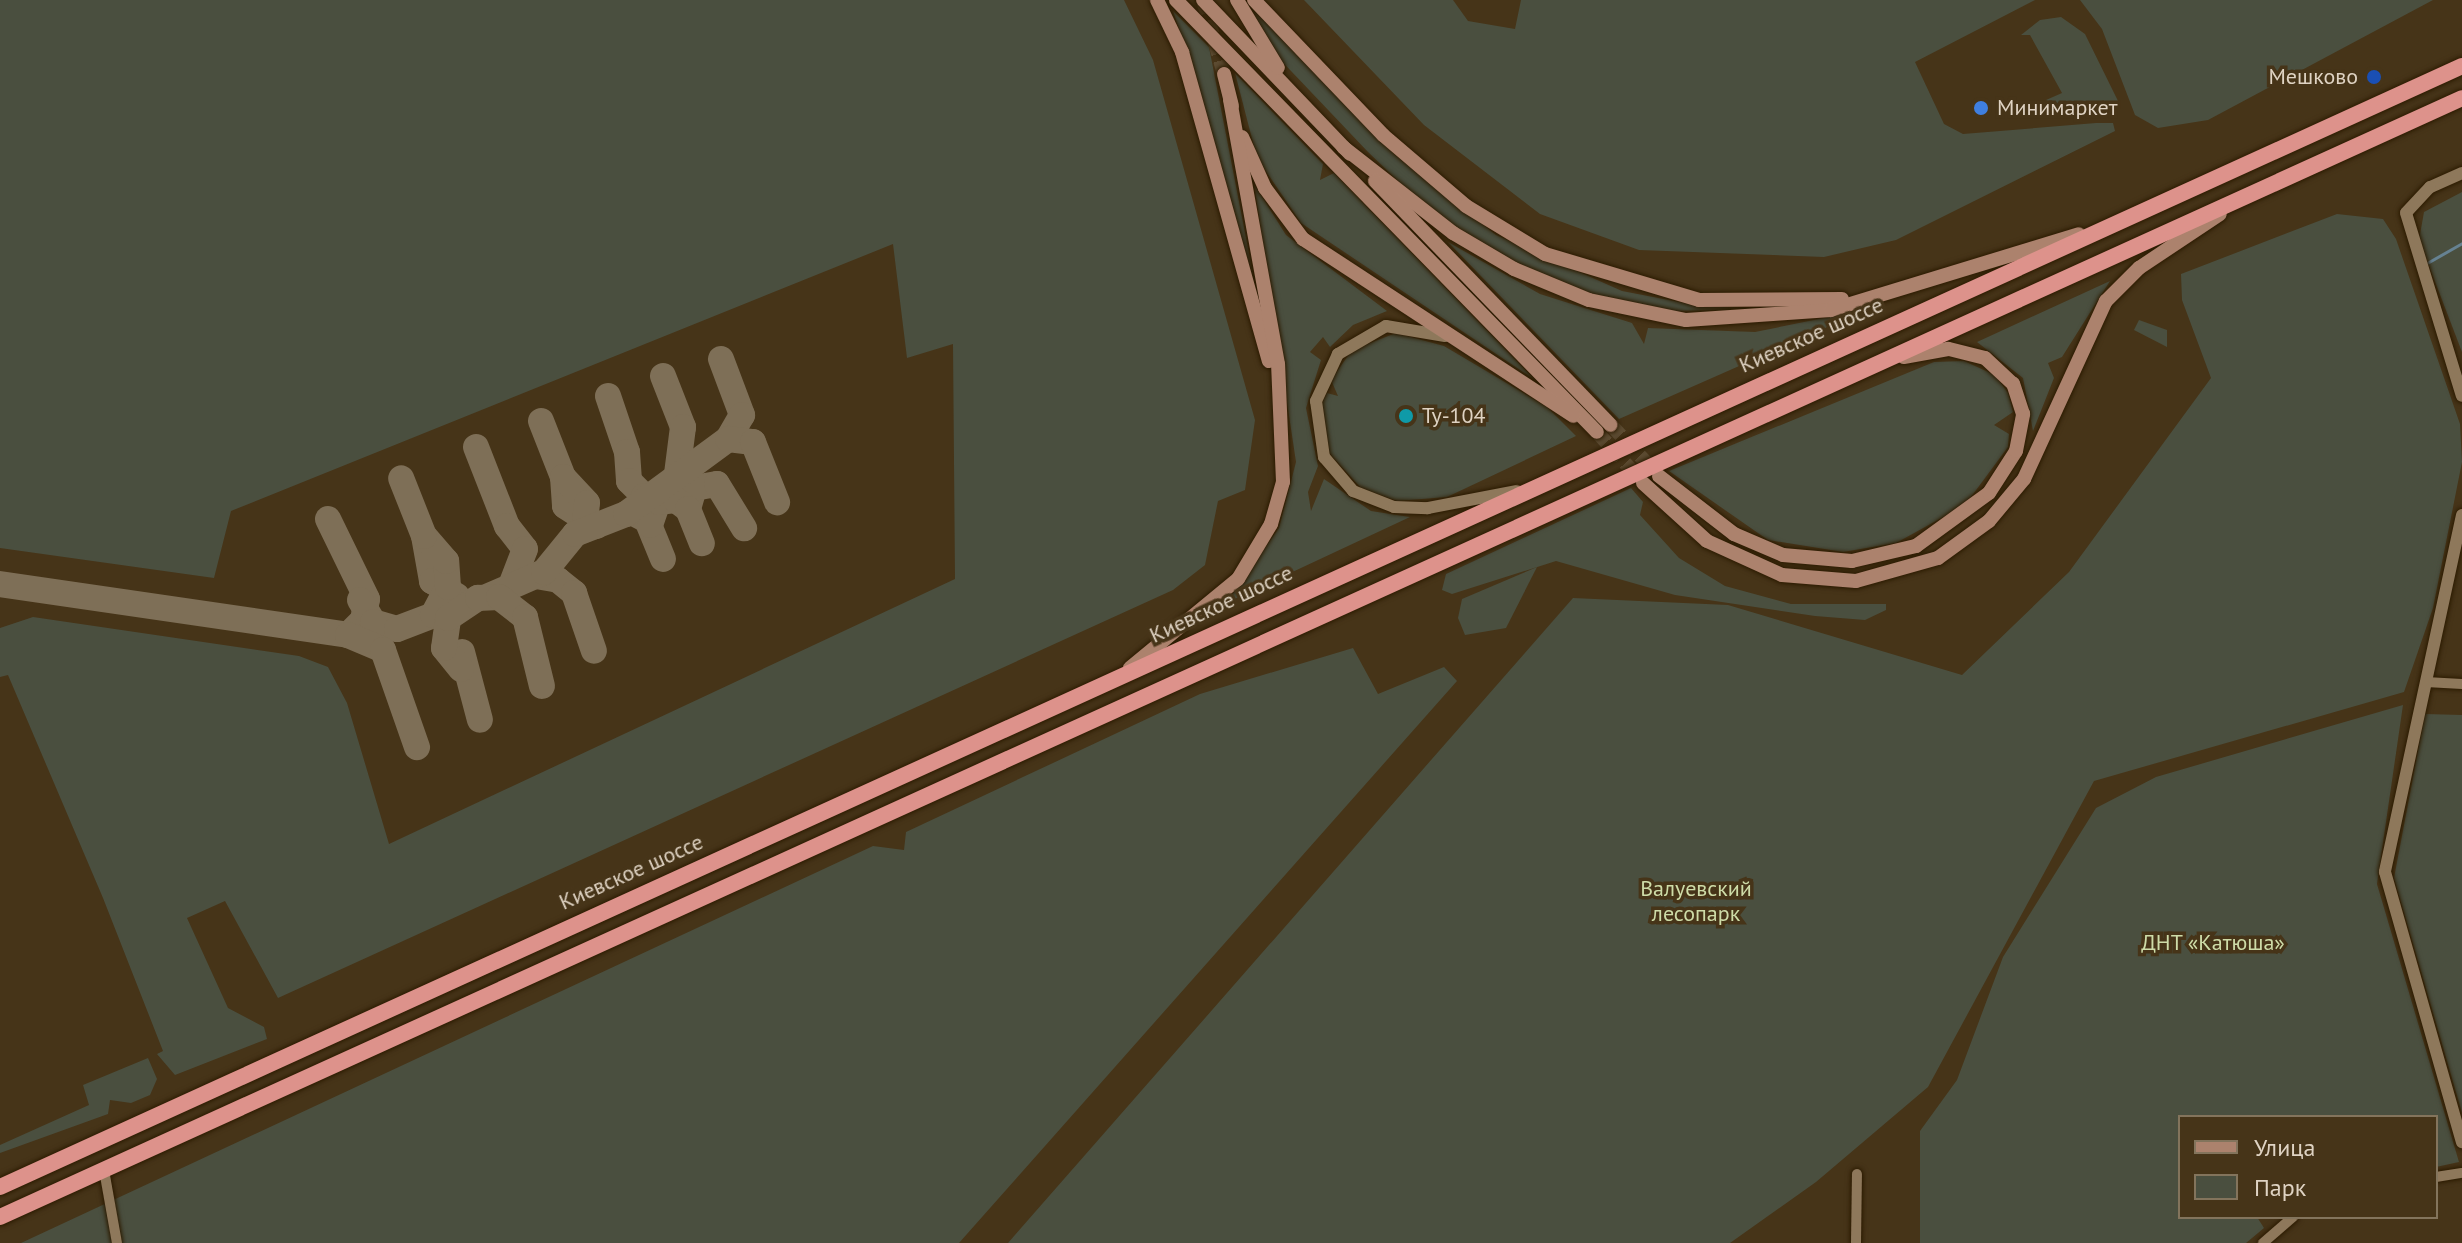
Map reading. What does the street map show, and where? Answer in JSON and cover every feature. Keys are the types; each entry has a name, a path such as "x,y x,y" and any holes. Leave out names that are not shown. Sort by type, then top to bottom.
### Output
{"highway":[{"name":"Киевское шоссе","path":"0,1187 1516,491 2462,66"},
{"path":"0,1217 2462,98"}],"main road":[{"path":"1157,0 1182,52 1285,419"},
{"path":"1176,0 1604,428"},
{"path":"1203,0 1301,101 1604,428"},
{"path":"1237,0 1301,101"},
{"path":"1254,0 1383,135 1466,206 1545,254 1653,290 1724,302 1816,302 1910,287"},
{"path":"1121,674 1219,599 1250,561 1281,492 1285,419 1224,74"},
{"path":"1230,100 1256,173 1303,239 1450,337 1604,428"},
{"path":"1343,147 1496,260 1625,310 1686,320 1766,320 1910,287 2118,222"},
{"path":"1643,483 1707,541 1782,575 1856,581 1938,558 1989,521 2024,479 2106,301 2139,268 2242,199"},
{"path":"1659,476 1734,534 1783,555 1863,560 1939,534 1979,503 2008,465 2023,427 2018,393 2001,369 1967,352 1940,349 1872,364"}],"street":[{"path":"2462,173 2430,187 2406,213 2462,396"},
{"path":"1450,337 1391,326 1342,350 1317,395 1321,451 1348,488 1385,505 1428,508 1516,491"},
{"path":"2462,515 2385,872 2462,1142"},
{"path":"2426,682 2462,684"},
{"path":"104,1170 117,1243"},
{"path":"2438,1177 2462,1173"},
{"path":"1856,1243 1857,1174"},
{"path":"2263,1243 2291,1219"}],"green space":[{"path":"0,0 1124,0 1153,60 1255,420 1245,490 1218,501 1205,565 1173,590 278,998 225,901 187,918 228,1008 264,1027 267,1039 175,1075 157,1054 163,1051 103,898 8,675 0,677 0,628 33,617 299,656 328,667 347,703 389,844 955,579 953,344 907,358 893,244 231,511 214,578 0,548"},
{"path":"1245,0 1395,155 1496,235 1622,291 1700,306 1782,309 1666,311 1598,297 1496,255 1424,206 1368,152 1272,51"},
{"path":"1304,0 1453,0 1468,21 1515,29 1521,0 2035,0 1915,62 1944,124 1963,134 2096,123 2113,123 2115,131 1896,240 1824,257 1639,250 1540,214 1424,125"},
{"path":"2080,0 2433,0 2208,120 2158,128 2135,115 2102,29"},
{"path":"1173,11 1209,47 1256,289 1184,44"},
{"path":"2061,17 2085,34 2119,103 2062,108 2046,100 2062,93 2030,35 2021,35 2040,20"},
{"path":"1235,73 1323,164 1320,180 1334,173 1535,380 1301,223 1257,158"},
{"path":"1254,184 1286,235 1387,311 1353,325 1330,347 1323,337 1310,352 1321,360 1306,408 1318,466 1308,492 1311,511 1324,479 1371,511 1410,517 1226,603 1279,528 1296,462"},
{"path":"2462,192 2462,352 2419,240 2424,212"},
{"name":"Валуевский лесопарк","path":"2337,214 2383,219 2396,239 2460,424 2462,462 2433,608 2404,692 2094,781 1928,1087 1816,1182 1730,1243 1008,1243 1573,598 1728,605 1962,675 2069,572 2211,378 2182,300 2181,274"},
{"path":"1448,242 1540,294 1632,323 1644,344 1648,328 1755,332 1868,309 1619,419"},
{"path":"2110,281 2062,357 2048,363 2054,378 2033,431 2023,378 1977,342"},
{"path":"2139,320 2167,330 2167,347 2134,330"},
{"path":"1396,333 1444,346 1547,407 1576,436 1447,497 1397,501 1361,488 1330,454 1321,405 1327,393 1338,396 1331,380 1352,350"},
{"path":"1964,361 1995,375 2008,393 2013,412 1994,425 2009,434 2008,447 1965,505 1896,543 1843,552 1768,540 1669,471 1934,362"},
{"path":"1631,488 1643,502 1640,515 1679,558 1725,586 1791,604 1886,604 1886,610 1865,620 1815,616 1675,595 1556,561 1452,594 1442,590 1446,574"},
{"path":"1537,567 1506,628 1465,635 1458,618 1462,599"},
{"path":"1353,648 1378,694 1444,667 1457,681 959,1243 21,1243 873,846 904,850 906,832 1200,694"},
{"name":"ДНТ «Катюша»","path":"2403,705 2377,884 2459,1162 2438,1167 2438,1115 2178,1115 2178,1219 2258,1219 2264,1228 2246,1243 1920,1243 1920,1131 1957,1080 2003,957 2096,808 2156,777"},
{"path":"2425,714 2462,715 2462,1113 2394,878"},
{"path":"148,1058 157,1079 150,1095 131,1103 110,1100 108,1114 0,1153 0,1145 89,1105 83,1085"}],"waterway":[{"path":"2427,263 2462,243"}],"taxiway":[{"path":"721,359 742,415 728,439"},
{"path":"663,376 683,427 677,474"},
{"path":"608,396 627,452 629,481 644,496 663,499"},
{"path":"541,421 563,477 565,506 596,526"},
{"path":"489,596 544,572 575,534 626,514 728,439 753,442 777,502"},
{"path":"476,447 507,526 525,549 510,588"},
{"path":"563,477 587,503 584,530"},
{"path":"360,600 373,622 397,629 433,615 448,587 446,561 424,536 401,478"},
{"path":"688,509 694,488 717,484 744,528"},
{"path":"650,525 658,502 676,500 688,509 702,543"},
{"path":"637,515 647,520 663,559"},
{"path":"0,584 348,635 363,620 367,599 328,519"},
{"path":"424,536 432,581 457,596"},
{"path":"536,576 558,580 574,593 594,651"},
{"path":"461,669 444,648 448,618 478,598 499,597 525,617 542,686"},
{"path":"348,635 383,650 417,747"},
{"path":"462,652 480,720"}],"tunnel":[{"path":"1203,0 1224,74"},
{"path":"1611,425 1656,473"},
{"path":"1597,432 1642,482"}],"place":[{"name":"Мешково","path":"2374,77"},
{"name":"Минимаркет","path":"1981,108"},
{"name":"Ту-104","path":"1406,416"}]}
